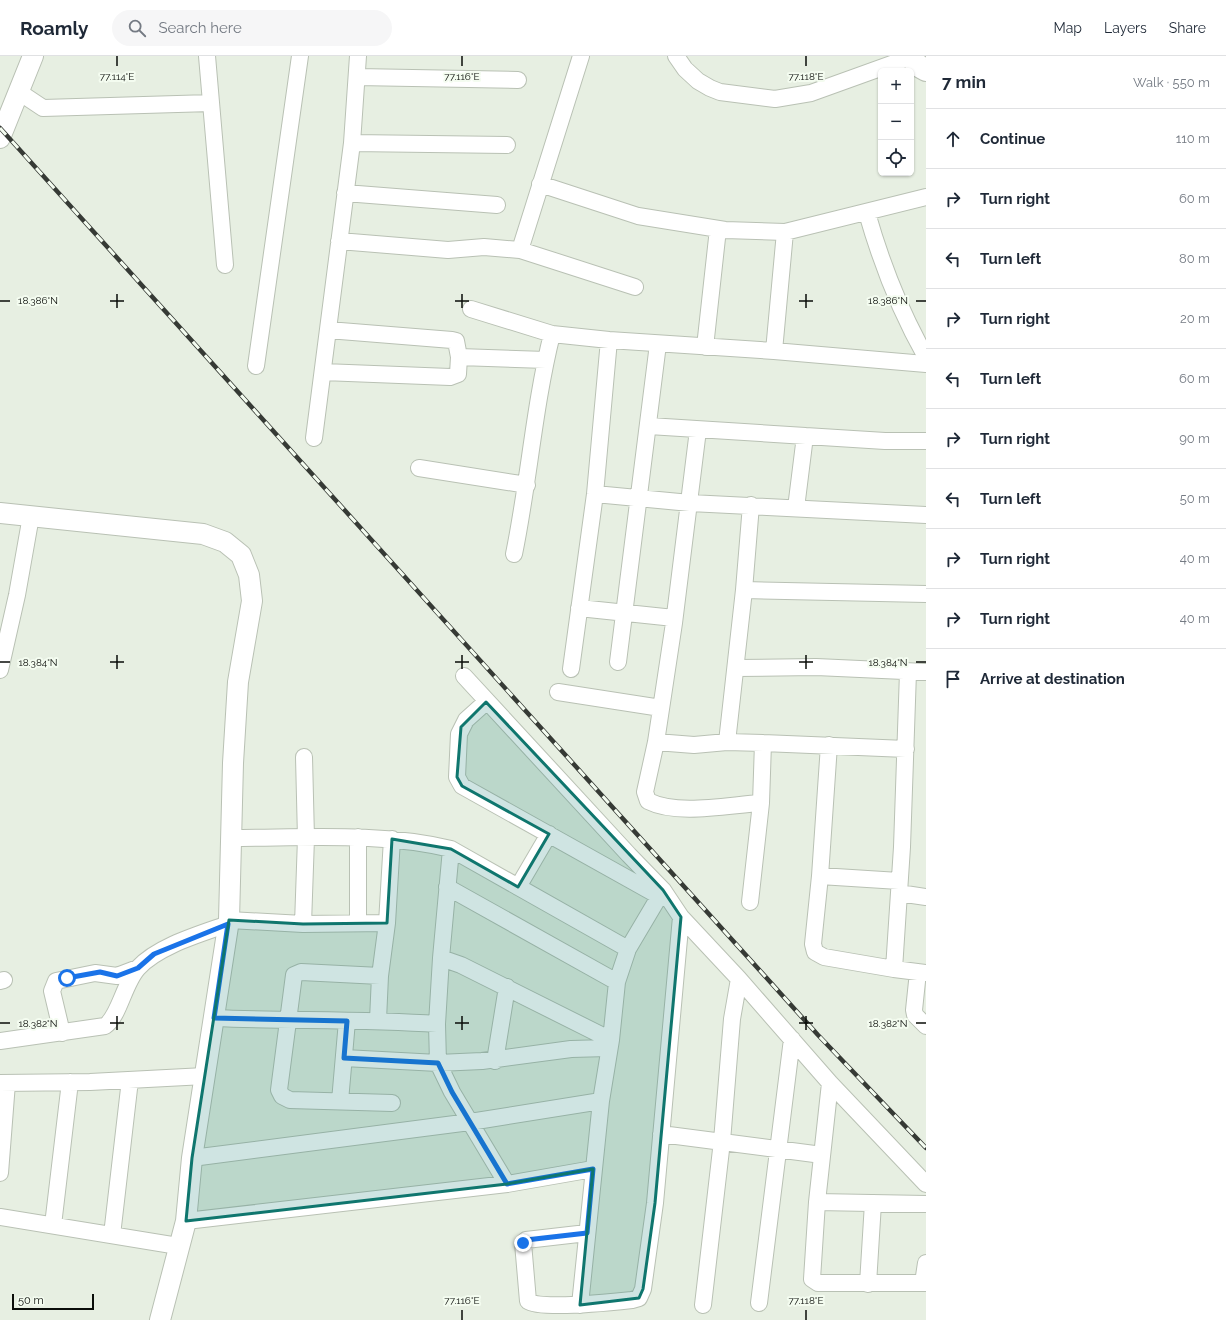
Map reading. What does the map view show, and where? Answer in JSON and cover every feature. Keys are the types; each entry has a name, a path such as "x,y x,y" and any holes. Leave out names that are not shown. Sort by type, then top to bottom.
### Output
{"main road":[{"path":"0,138 33,56"},
{"path":"0,513 203,534 225,542 241,555 249,575 252,601 238,682 229,922 192,1158 186,1221 178,1246 160,1320"}],"street":[{"path":"208,56 225,265"},
{"path":"256,366 300,56"},
{"path":"314,438 352,143 358,56"},
{"path":"520,250 581,56"},
{"path":"676,56 685,69 698,81 710,88 720,92 775,99 811,93 916,61"},
{"path":"357,77 518,80"},
{"path":"19,92 43,108 211,103"},
{"path":"352,143 507,145"},
{"path":"540,184 638,216 718,229 785,232 867,213 926,197"},
{"path":"345,193 497,205"},
{"path":"867,213 875,241 914,335 926,357"},
{"path":"704,346 718,229"},
{"path":"774,351 785,232"},
{"path":"339,241 448,250 484,247 520,250 635,287"},
{"path":"471,309 552,334 658,344 774,351 926,364"},
{"path":"323,372 450,377 458,374 458,346 456,342 452,340 328,330"},
{"path":"514,554 527,485 546,360 552,334"},
{"path":"571,669 595,494 609,340"},
{"path":"618,662 625,613 637,498 649,426 658,344"},
{"path":"459,357 546,360"},
{"path":"649,426 885,441 926,441"},
{"path":"698,430 690,503 661,708 656,742 645,792 648,801 660,807 678,808 761,802"},
{"path":"796,508 805,436"},
{"path":"419,468 527,485"},
{"path":"595,494 690,503 926,515"},
{"path":"727,742 744,590 751,506"},
{"path":"0,670 17,595 31,516"},
{"path":"744,590 926,594"},
{"path":"579,608 674,618"},
{"path":"736,668 816,667 926,672"},
{"path":"894,969 906,749 908,672"},
{"path":"464,676 681,917 739,979 830,1083 926,1184"},
{"path":"558,692 661,708"},
{"path":"486,702 461,727 459,734 457,777 462,786 661,893"},
{"path":"656,742 694,745 727,742 763,743 906,749"},
{"path":"750,902 761,802 763,743"},
{"path":"829,745 820,876 813,944 815,952 824,957 894,969 922,972 914,1010 915,1015 926,1026"},
{"path":"303,924 306,838 304,757"},
{"path":"518,887 549,834"},
{"path":"231,838 358,837 419,841 451,849 628,949"},
{"path":"358,837 358,922"},
{"path":"378,1020 380,976 387,923 392,839"},
{"path":"451,849 441,958 437,1024 438,1063 452,1092 507,1184"},
{"path":"820,876 899,887 926,897"},
{"path":"447,887 617,982"},
{"path":"580,1305 593,1169 617,982 628,949 661,893"},
{"path":"587,1233 526,1240 523,1243 528,1301 535,1304 580,1305 632,1300 639,1298 644,1289 680,952 681,917"},
{"path":"0,1041 105,1026 112,1022 125,988 138,968 154,954 229,922 303,924 358,922 387,923"},
{"path":"441,958 461,965 507,987 610,1044"},
{"path":"62,1033 52,991 56,981 95,973 117,976 138,968"},
{"path":"380,976 296,972 293,978 279,1090 282,1096 290,1100 392,1103"},
{"path":"703,1305 722,1141 732,1019 739,979"},
{"path":"495,1061 507,987"},
{"path":"214,1018 287,1021 378,1020 437,1024"},
{"path":"340,1101 347,1021"},
{"path":"759,1304 792,1039"},
{"path":"344,1058 438,1063 495,1061 610,1044"},
{"path":"0,1173 3,1083 130,1080 205,1076"},
{"path":"112,1235 130,1080"},
{"path":"53,1225 70,1082"},
{"path":"830,1083 817,1202 812,1280 818,1283 925,1283 926,1264"},
{"path":"192,1158 470,1122 601,1100"},
{"path":"661,1134 822,1155"},
{"path":"186,1221 507,1184 593,1169"},
{"path":"817,1202 926,1204"},
{"path":"868,1284 874,1203"},
{"path":"0,1217 178,1246"}],"highlighted area":[{"path":"486,702 663,890 681,917 680,952 655,1203 643,1289 639,1298 580,1305 593,1169 507,1184 186,1221 192,1158 229,920 303,924 387,923 392,839 451,849 518,887 549,834 462,786 457,777 461,727"}],"railway":[{"path":"0,128 818,1035 926,1148"}],"route":[{"path":"67,978 100,972 110,976 117,976 138,968 154,954 207,931 228,924 214,1018 287,1021 347,1021 344,1058 438,1063 452,1092 507,1184 593,1169 587,1233 526,1240 523,1243"}]}
